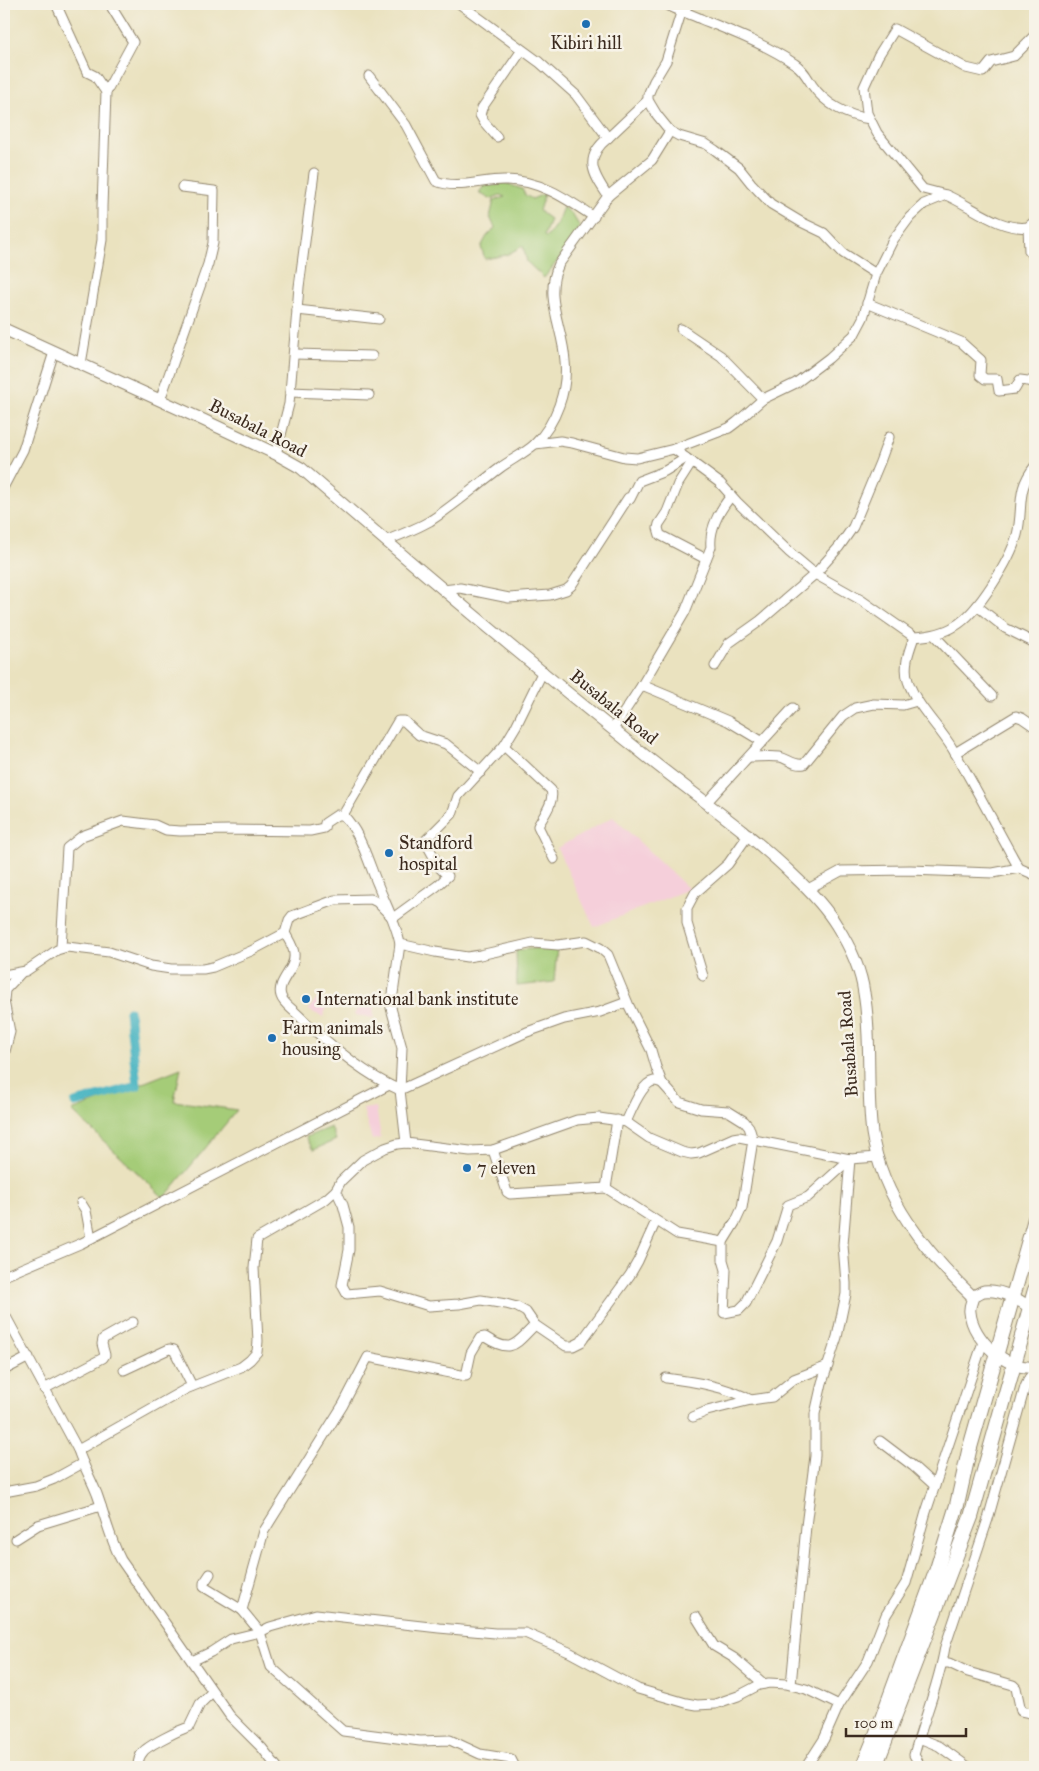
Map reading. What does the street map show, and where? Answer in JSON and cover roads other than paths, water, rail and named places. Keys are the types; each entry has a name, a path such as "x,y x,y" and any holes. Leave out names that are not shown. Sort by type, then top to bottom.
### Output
{"highway":[{"path":"862,1767 876,1735 937,1569 957,1505 969,1451 1035,1219"},
{"path":"875,1767 971,1517 1033,1311 1035,1293"}],"street":[{"path":"56,4 88,72 95,76 106,92"},
{"path":"81,364 102,240 106,92 133,42 112,8 114,4"},
{"path":"460,4 539,62 576,95 608,138"},
{"path":"666,4 681,13 699,18 755,42 787,59 802,69 817,91 846,114 870,119"},
{"path":"608,196 596,179 592,165 596,150 648,100 654,81 666,61 681,13 689,4"},
{"path":"1035,35 1014,56 991,62 983,72 966,68 895,29 878,56 864,87 868,113 877,133 924,189 966,204 1006,226 1033,224 1030,254 1035,259"},
{"path":"497,137 480,115 482,108 522,50"},
{"path":"369,76 406,126 436,181 444,184 455,184 505,180 524,181 549,189 594,217"},
{"path":"648,100 665,127 670,131 679,136 706,144 739,168 771,204 824,233 843,253 876,274"},
{"path":"385,541 429,521 534,444 557,411 566,381 566,372 563,344 554,306 553,276 559,264 608,196 652,160 670,131"},
{"path":"276,454 289,404 297,310 314,173"},
{"path":"160,400 208,264 213,243 214,191 182,187"},
{"path":"924,189 924,204"},
{"path":"534,444 560,441 630,458 645,457 674,449 729,428 763,399 796,384 854,335 859,326 876,274 892,240 924,204 946,196"},
{"path":"867,303 931,328 966,345 981,360 980,375 985,379 997,379 999,391 1015,389 1020,380 1035,382"},
{"path":"297,310 379,319"},
{"name":"Busabala Road","path":"4,329 276,454 301,468 443,590 613,729 749,834 808,889 837,926 861,979 866,1006 872,1135 890,1190 917,1236 950,1275 973,1297"},
{"path":"681,329 721,356 763,399"},
{"path":"4,486 22,450 54,352"},
{"path":"294,354 372,356"},
{"path":"290,392 369,395"},
{"path":"714,666 729,643 760,621 815,574 839,547 853,527 888,438"},
{"path":"674,449 713,477 788,552 815,574 861,600 914,637 934,635 954,627 963,621 977,606 1010,555 1017,535 1021,491 1035,466"},
{"path":"689,460 668,512 659,524 658,531 660,534 706,559"},
{"path":"443,590 460,588 509,598 550,595 566,590 571,586 578,572 628,498 630,499 639,481 689,460"},
{"path":"613,729 642,685 685,612 711,547 710,538 720,510 731,496"},
{"path":"977,606 1005,628 1035,643"},
{"path":"934,635 992,696"},
{"path":"914,637 906,664 908,680 917,701 955,753 1019,868"},
{"path":"393,918 448,876 440,868 425,841 452,814 458,796 504,746 543,671"},
{"path":"642,685 728,721 764,742"},
{"path":"750,757 777,757 796,764 804,764 843,716 855,708 874,704 903,704 917,701"},
{"path":"707,802 764,742 793,708"},
{"path":"955,753 1016,716 1022,718 1035,728"},
{"path":"343,815 398,721 404,721 419,735 446,744 481,772"},
{"path":"504,746 551,790 550,802 538,826 554,859"},
{"path":"61,948 67,848 82,836 120,822 129,821 155,825 173,831 310,831 324,828 325,823 337,815 343,815"},
{"path":"343,815 365,851 377,884 393,918 400,944 390,1008 402,1048 400,1090 406,1143"},
{"path":"703,976 687,924 687,908 695,893 724,868 749,834"},
{"path":"808,889 841,871 910,870 993,874 1019,868 1035,875"},
{"path":"4,975 26,971 61,948 109,952 128,960 171,969 195,970 213,967 285,933 292,916 335,900 371,899 377,902 393,918"},
{"path":"285,933 295,955 294,966 280,990 282,999 338,1049 389,1085 400,1090 527,1032 564,1019 600,1012 627,1002"},
{"path":"400,944 467,957 533,944 558,945 586,941 600,948 608,955 627,1002 651,1050 662,1083 679,1102 701,1109 728,1111 738,1116 749,1127 753,1140 741,1213 723,1242 723,1260 726,1270 724,1313 739,1310 746,1303 777,1241 788,1205 808,1197 850,1159"},
{"path":"4,1055 10,1032 4,1001 5,990 21,973"},
{"path":"606,1188 621,1121 641,1090 654,1081 662,1083"},
{"path":"4,1276 91,1238 389,1085"},
{"path":"78,1450 192,1386 241,1367 250,1360 256,1352 258,1341 254,1268 257,1239 326,1199 336,1190 340,1181 363,1160 385,1148 406,1143 444,1149 493,1150 577,1120 599,1118 621,1121 649,1138 691,1154 699,1153 733,1138 753,1140 850,1159 878,1157"},
{"path":"493,1150 507,1192 510,1194 606,1188 677,1234 723,1242"},
{"path":"791,1685 806,1526 815,1456 815,1414 818,1396 838,1337 846,1294 843,1245 850,1159"},
{"path":"336,1190 344,1205 349,1227 349,1250 342,1285 346,1294 377,1290 428,1306 482,1300 517,1306 526,1312 536,1325 566,1346 572,1346 581,1342 630,1275 656,1221"},
{"path":"81,1203 86,1211 91,1238"},
{"path":"1033,1311 1013,1298 998,1292 983,1291 973,1297 969,1310 973,1326 983,1342 997,1356 1016,1364 1030,1368 1035,1367"},
{"path":"4,1313 78,1450 94,1485 120,1560 230,1716 262,1748 277,1767"},
{"path":"44,1388 105,1356 103,1340 133,1322"},
{"path":"242,1610 264,1531 344,1405 368,1356 466,1376 471,1353 480,1338 485,1337 504,1347 514,1346 536,1325"},
{"path":"806,1767 824,1739 839,1705 868,1661 886,1615 906,1583 935,1486 983,1342"},
{"path":"124,1370 168,1349 172,1349 192,1386"},
{"path":"4,1370 29,1357"},
{"path":"693,1418 707,1411 751,1400 772,1398 794,1379 828,1366"},
{"path":"921,1767 914,1755 943,1663 945,1647 988,1519 1025,1387 1035,1371"},
{"path":"666,1378 706,1384 733,1391 751,1400"},
{"path":"880,1441 913,1466 935,1486"},
{"path":"4,1492 36,1486 54,1479 83,1463"},
{"path":"16,1539 38,1525 101,1506"},
{"path":"210,1574 204,1582 204,1587 242,1610 260,1632 271,1668 343,1731 420,1741 450,1740 480,1754 511,1759 515,1767"},
{"path":"192,1661 231,1639 316,1614 439,1628 495,1633 525,1633 569,1652 638,1690 675,1701 697,1705 725,1701 764,1684 791,1685 806,1689 839,1705"},
{"path":"696,1617 714,1646 734,1658 764,1684"},
{"path":"943,1663 949,1663 968,1672 1013,1685 1016,1688 1021,1711 1035,1714"},
{"path":"138,1767 139,1758 143,1751 181,1729 189,1727 200,1704 212,1692"},
{"path":"919,1738 939,1746 968,1767"}],"waterway":[{"path":"75,1103 137,1086 129,1011"}],"place":[{"name":"Kibiri hill","path":"586,24"},
{"name":"Standford hospital","path":"389,853"},
{"name":"International bank institute","path":"306,999"},
{"name":"Farm animals housing","path":"272,1038"},
{"name":"7 eleven","path":"467,1168"}]}
